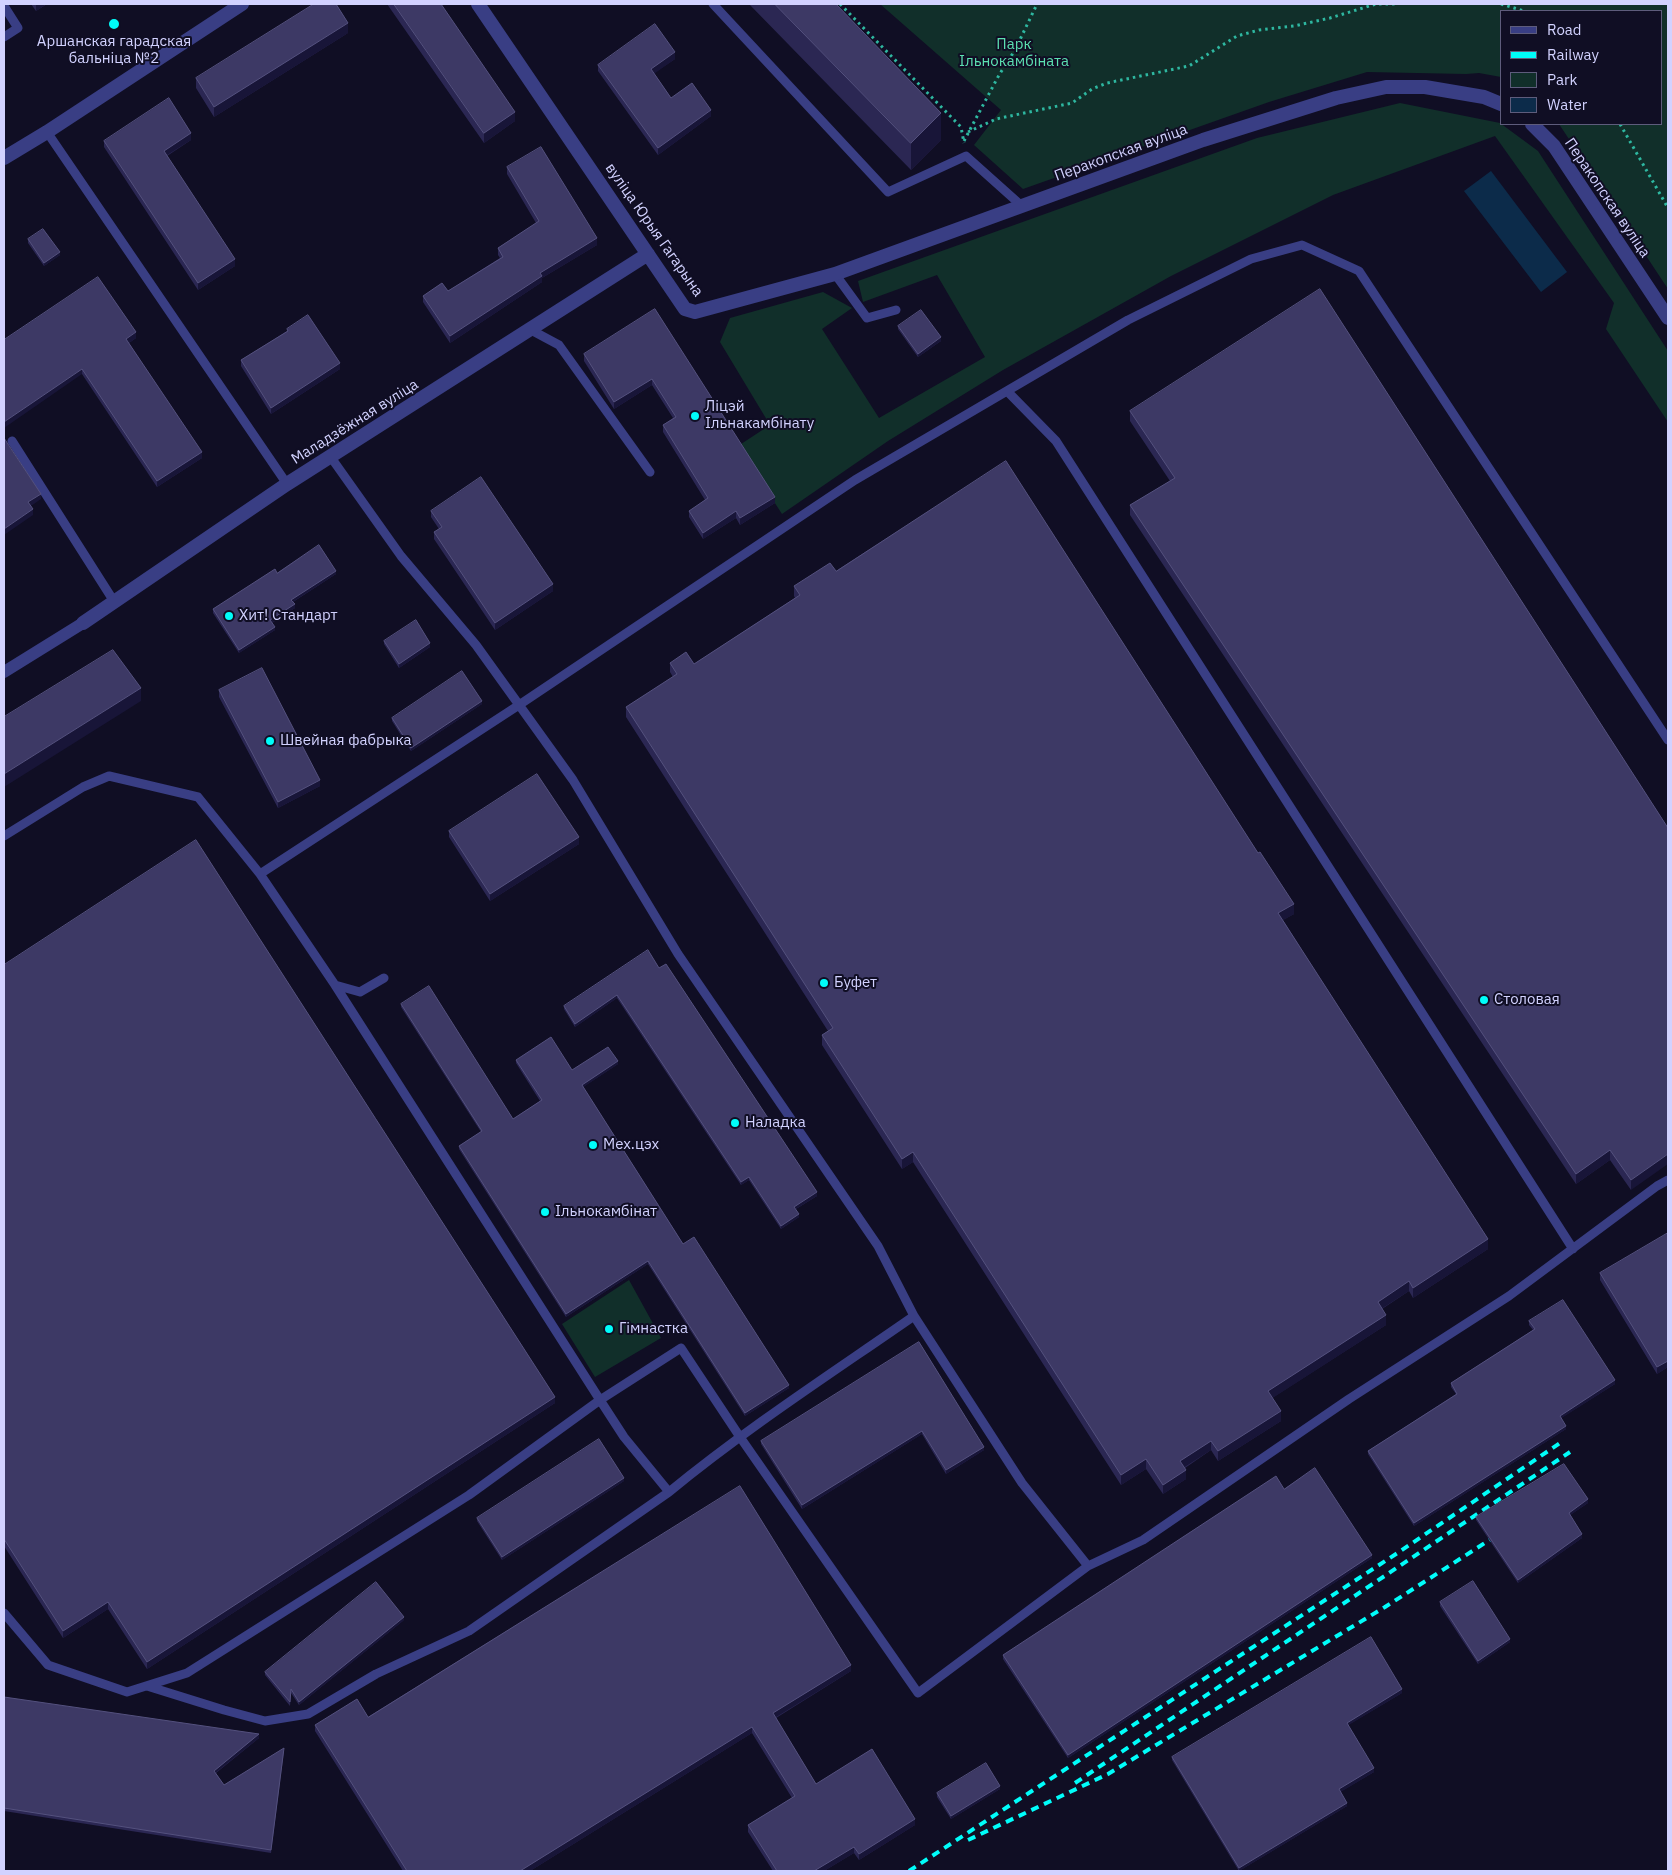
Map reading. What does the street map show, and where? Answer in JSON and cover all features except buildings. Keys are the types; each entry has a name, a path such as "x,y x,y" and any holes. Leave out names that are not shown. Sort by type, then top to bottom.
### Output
{"street":[{"path":"4,158 47,132 242,4"},
{"name":"вуліца Юрыя Гагарына","path":"478,4 685,309 695,312 835,274 1023,207"},
{"name":"Перакопская вуліца","path":"1023,207 1203,140 1336,98 1386,87 1425,87 1484,97 1500,104"},
{"name":"Перакопская вуліца","path":"1533,125 1554,146 1668,318"},
{"name":"Маладзёжная вуліца","path":"84,623 287,484 648,254"},
{"path":"4,672 84,623"}],"lane":[{"path":"713,4 888,192 966,156 1023,207"},
{"path":"4,6 18,28 4,36"},
{"path":"47,132 287,484"},
{"path":"260,874 519,705 855,480 1128,320 1251,259 1302,245 1360,271 1668,740"},
{"path":"835,274 867,318 896,310"},
{"path":"531,330 559,345 650,472"},
{"path":"1007,391 1056,441 1573,1249"},
{"path":"12,441 115,603"},
{"path":"330,456 401,556 476,645 573,780 678,954 878,1246 914,1316 1022,1483 1088,1566"},
{"path":"4,836 82,787 109,776 198,797 260,874 335,985 624,1437 669,1492"},
{"path":"335,985 360,992 384,978"},
{"path":"4,1613 48,1664 127,1692 187,1673 469,1495 600,1400 681,1348 740,1437 918,1693 1088,1566 1143,1540 1349,1399 1509,1296 1657,1186 1668,1180"},
{"path":"146,1686 224,1710 265,1720 308,1714 376,1674 469,1631 669,1492 740,1437 914,1316"}],"path":[{"path":"840,4 961,127 966,156"},
{"path":"964,141 999,75 1015,50 1037,4"},
{"path":"968,132 996,118 1072,103 1092,89 1107,83 1189,66 1237,36 1321,20 1376,4 1396,4"},
{"path":"1500,4 1522,10"},
{"path":"1621,125 1668,208"}],"green space":[{"name":"Парк Ільнокамбіната","path":"880,4 1668,4 1668,289 1560,125 1662,125 1662,10 1500,10 1500,77 1479,73 1367,72 1269,102 1023,189 974,145 1001,110"},
{"path":"1400,103 1500,123 1500,125 1503,125 1538,151 1668,351 1668,422 1606,329 1614,303 1495,136 1333,195 1171,276 1003,370 888,441 782,514 738,446 770,425 720,342 730,318 823,292 852,308 822,329 879,418 985,357 937,275 863,302 858,281 1257,138"},
{"path":"629,1280 661,1338 595,1377 562,1324"}],"water":[{"path":"1491,171 1567,272 1541,292 1464,191"}],"railway":[{"path":"909,1871 1399,1552 1560,1443"},
{"path":"1075,1783 1570,1452"},
{"path":"968,1840 1108,1774 1385,1607 1502,1532"}],"place":[{"name":"Аршанская гарадская бальніца №2","path":"114,24"},
{"name":"Ліцэй Ільнакамбінату","path":"695,416"},
{"name":"Хит! Стандарт","path":"229,616"},
{"name":"Швейная фабрыка","path":"270,741"},
{"name":"Буфет","path":"824,983"},
{"name":"Столовая","path":"1484,1000"},
{"name":"Наладка","path":"735,1123"},
{"name":"Мех.цэх","path":"593,1145"},
{"name":"Ільнокамбінат","path":"545,1212"},
{"name":"Гімнастка","path":"609,1329"}]}
